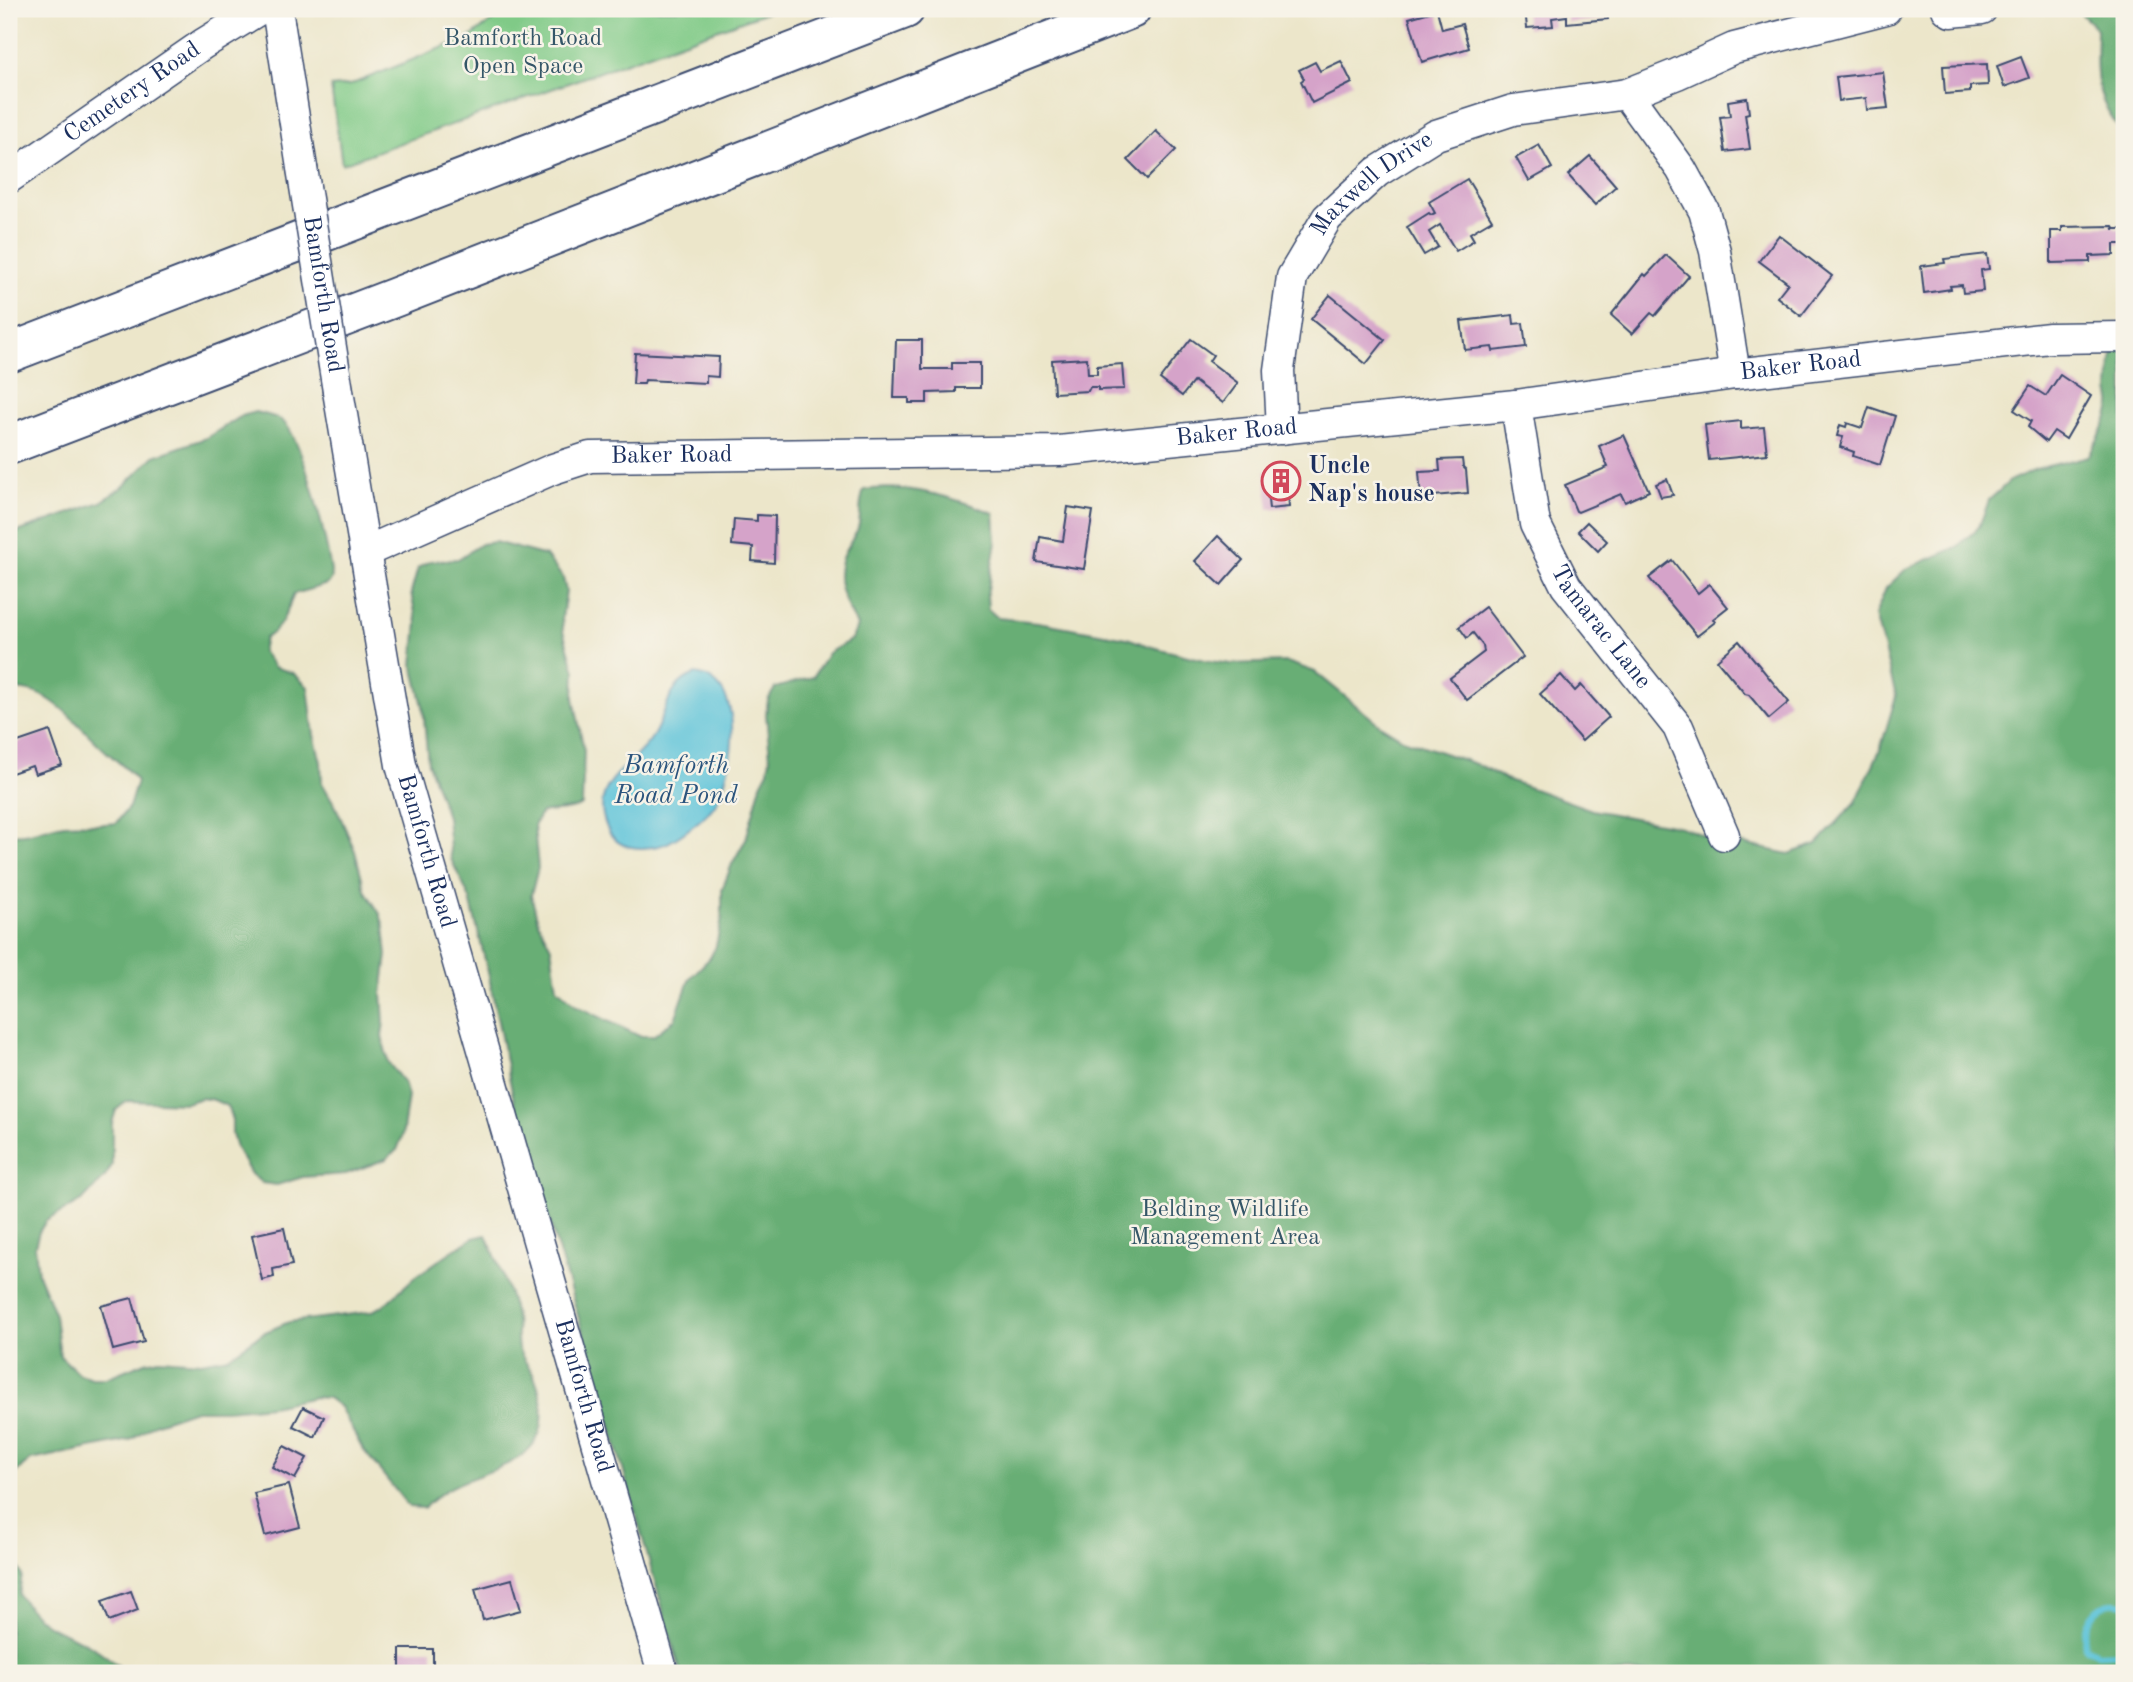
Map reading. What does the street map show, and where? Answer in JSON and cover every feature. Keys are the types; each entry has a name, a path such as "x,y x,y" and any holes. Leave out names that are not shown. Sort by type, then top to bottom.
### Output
{"highway":[{"path":"9,353 905,9"},
{"path":"9,444 396,297 1130,9"}],"street":[{"name":"Cemetery Road","path":"9,178 219,33 260,9"},
{"name":"Bamforth Road","path":"277,9 401,765 663,1673"},
{"name":"Maxwell Drive","path":"1282,429 1279,370 1292,278 1327,218 1377,172 1436,135 1513,110 1568,100 1627,94 1734,48 1886,9"},
{"path":"1947,9 1951,12 1982,9"},
{"path":"1627,94 1681,169 1704,211 1715,251 1735,374"},
{"name":"Baker Road","path":"365,552 553,469 590,457 1059,451 1516,405 1735,374 2050,338 2124,337"},
{"name":"Tamarac Lane","path":"1516,405 1535,524 1566,586 1678,727 1724,835"}],"green space":[{"name":"Bamforth Road Open Space","path":"508,9 775,9 342,164 331,87 350,85 465,41"},
{"path":"2076,9 2124,9 2124,135 2107,109 2098,86 2097,29"},
{"name":"Belding Wildlife Management Area","path":"2124,332 2124,1673 681,1673 601,1392 515,1106 470,899 451,859 447,817 428,763 423,706 413,665 417,623 411,593 418,568 430,561 458,559 481,544 495,542 546,556 563,578 566,591 563,631 575,671 574,698 584,751 582,805 541,813 534,826 538,868 531,895 538,922 551,947 557,988 577,1006 639,1036 653,1036 675,1019 690,978 710,958 716,946 722,918 722,890 746,839 761,784 768,771 768,700 775,688 813,677 828,653 852,639 857,626 842,593 839,576 844,554 858,528 864,490 914,490 947,497 994,513 996,542 987,595 988,609 998,618 1038,622 1127,638 1204,660 1231,664 1287,662 1315,672 1380,725 1403,739 1481,766 1505,779 1592,810 1681,827 1706,836 1789,854 1817,844 1856,802 1880,750 1896,696 1875,615 1886,588 1906,569 1957,547 1979,527 1989,500 2011,480 2036,469 2089,456 2110,412 2112,358"},
{"path":"255,412 281,420 290,430 314,494 326,543 332,578 328,584 294,594 280,624 265,638 262,651 274,667 293,673 308,687 322,783 336,807 355,851 365,890 380,914 384,927 387,955 382,994 382,1036 388,1062 404,1083 408,1096 402,1137 397,1150 386,1159 346,1174 303,1177 277,1185 262,1183 251,1174 236,1148 227,1106 201,1098 186,1103 127,1101 116,1110 112,1123 112,1165 105,1177 83,1200 46,1221 39,1232 35,1246 38,1274 55,1315 60,1356 79,1374 106,1378 159,1359 201,1362 228,1357 263,1333 289,1322 370,1312 383,1306 415,1277 449,1253 473,1238 486,1235 511,1299 517,1324 518,1348 537,1385 542,1405 542,1425 534,1443 516,1460 449,1488 424,1508 409,1507 362,1448 340,1407 328,1398 315,1397 271,1406 195,1410 154,1424 130,1440 31,1460 9,1478 9,834 30,833 64,824 116,823 129,807 137,781 54,703 32,692 9,691 9,535 101,502 124,486 154,456 206,438 242,416"},
{"path":"9,1548 22,1575 19,1595 37,1617 96,1649 127,1673 9,1673"}],"water":[{"name":"Bamforth Road Pond","path":"696,674 713,680 724,693 730,710 732,729 728,770 716,803 700,821 662,845 635,848 623,845 609,832 602,812 607,787 653,736 679,684"}],"building":[{"path":"1525,9 1607,9 1608,19 1567,23 1567,16 1552,18 1553,26 1527,28"},
{"path":"1437,10 1442,29 1462,24 1469,48 1422,62 1409,18"},
{"path":"2021,57 2029,78 2004,87 1997,66"},
{"path":"1341,61 1352,83 1312,103 1301,81 1304,79 1299,70 1315,62 1320,71"},
{"path":"1987,64 1988,85 1970,86 1970,92 1945,94 1943,66"},
{"path":"1883,72 1888,108 1867,110 1866,98 1839,101 1836,77"},
{"path":"1747,98 1749,113 1745,114 1750,149 1725,152 1720,117 1730,116 1728,101"},
{"path":"1156,131 1176,150 1147,179 1128,160"},
{"path":"1539,145 1552,168 1529,181 1516,158"},
{"path":"1590,156 1616,186 1595,205 1568,175"},
{"path":"1467,179 1492,220 1470,233 1474,240 1456,251 1440,225 1429,232 1438,247 1424,255 1407,227 1429,213 1435,213 1429,202"},
{"path":"2113,226 2114,229 2124,229 2124,244 2114,244 2114,255 2090,256 2090,262 2051,263 2051,231 2062,231 2062,227"},
{"path":"1779,235 1832,276 1801,316 1777,297 1788,283 1759,261"},
{"path":"1987,254 1989,269 1981,270 1983,291 1963,293 1962,285 1924,293 1921,266 1945,263 1944,259"},
{"path":"1666,255 1689,276 1655,316 1651,313 1632,334 1611,315 1644,274 1646,276"},
{"path":"1330,295 1385,340 1366,364 1311,319"},
{"path":"1513,315 1514,324 1523,323 1526,347 1493,351 1492,347 1465,350 1461,321"},
{"path":"1191,339 1213,355 1209,361 1238,383 1223,403 1194,381 1182,396 1160,379"},
{"path":"896,340 922,340 922,369 952,369 952,363 980,363 980,388 956,388 956,392 927,393 927,403 909,403 909,398 894,398"},
{"path":"635,353 719,357 718,377 706,376 706,383 645,380 644,384 633,384"},
{"path":"1087,358 1088,374 1097,374 1097,366 1122,364 1124,389 1098,390 1098,387 1090,387 1088,391 1054,393 1052,360"},
{"path":"2060,375 2091,396 2066,439 2054,431 2046,442 2028,427 2031,421 2014,410 2030,386 2046,396"},
{"path":"1869,407 1895,416 1880,465 1853,456 1854,452 1840,447 1843,437 1837,436 1840,425 1846,427 1847,423 1862,428"},
{"path":"1741,421 1741,429 1764,427 1767,454 1709,460 1705,425"},
{"path":"1624,435 1649,491 1625,502 1621,494 1576,511 1565,485 1608,467 1599,446"},
{"path":"1462,459 1468,493 1421,497 1419,472 1440,471 1439,460"},
{"name":"Uncle Nap's house","path":"1294,468 1296,490 1288,491 1289,507 1269,509 1265,471"},
{"path":"1667,479 1673,495 1661,497 1656,484"},
{"path":"1068,507 1093,511 1084,569 1036,562 1040,537 1063,541"},
{"path":"757,515 775,516 774,563 752,561 753,547 732,545 734,519 757,521"},
{"path":"1587,522 1607,541 1598,551 1578,531"},
{"path":"1218,536 1243,560 1221,585 1195,561"},
{"path":"1672,560 1698,593 1709,584 1728,607 1697,636 1649,578"},
{"path":"1485,607 1523,657 1467,700 1450,678 1484,652 1483,646 1473,633 1467,638 1459,627"},
{"path":"1739,641 1789,702 1769,719 1717,660"},
{"path":"1561,675 1575,691 1581,685 1609,717 1582,741 1540,694"},
{"path":"50,731 62,765 35,774 32,766 12,773 9,745"},
{"path":"284,1228 292,1265 273,1269 274,1277 262,1280 252,1235"},
{"path":"132,1298 144,1342 113,1350 101,1306"},
{"path":"303,1407 324,1417 315,1437 293,1426"},
{"path":"284,1446 307,1458 295,1479 272,1467"},
{"path":"289,1485 300,1527 265,1536 254,1493"},
{"path":"512,1579 521,1610 483,1620 475,1589"},
{"path":"131,1591 138,1610 109,1621 102,1601"},
{"path":"400,1649 433,1649 433,1673 400,1673"}],"waterway":[{"path":"2124,1604 2109,1603 2096,1611 2088,1621 2084,1641 2085,1647 2097,1654 2124,1653"}],"place":[{"name":"Uncle Nap's house","path":"1281,481"}]}
